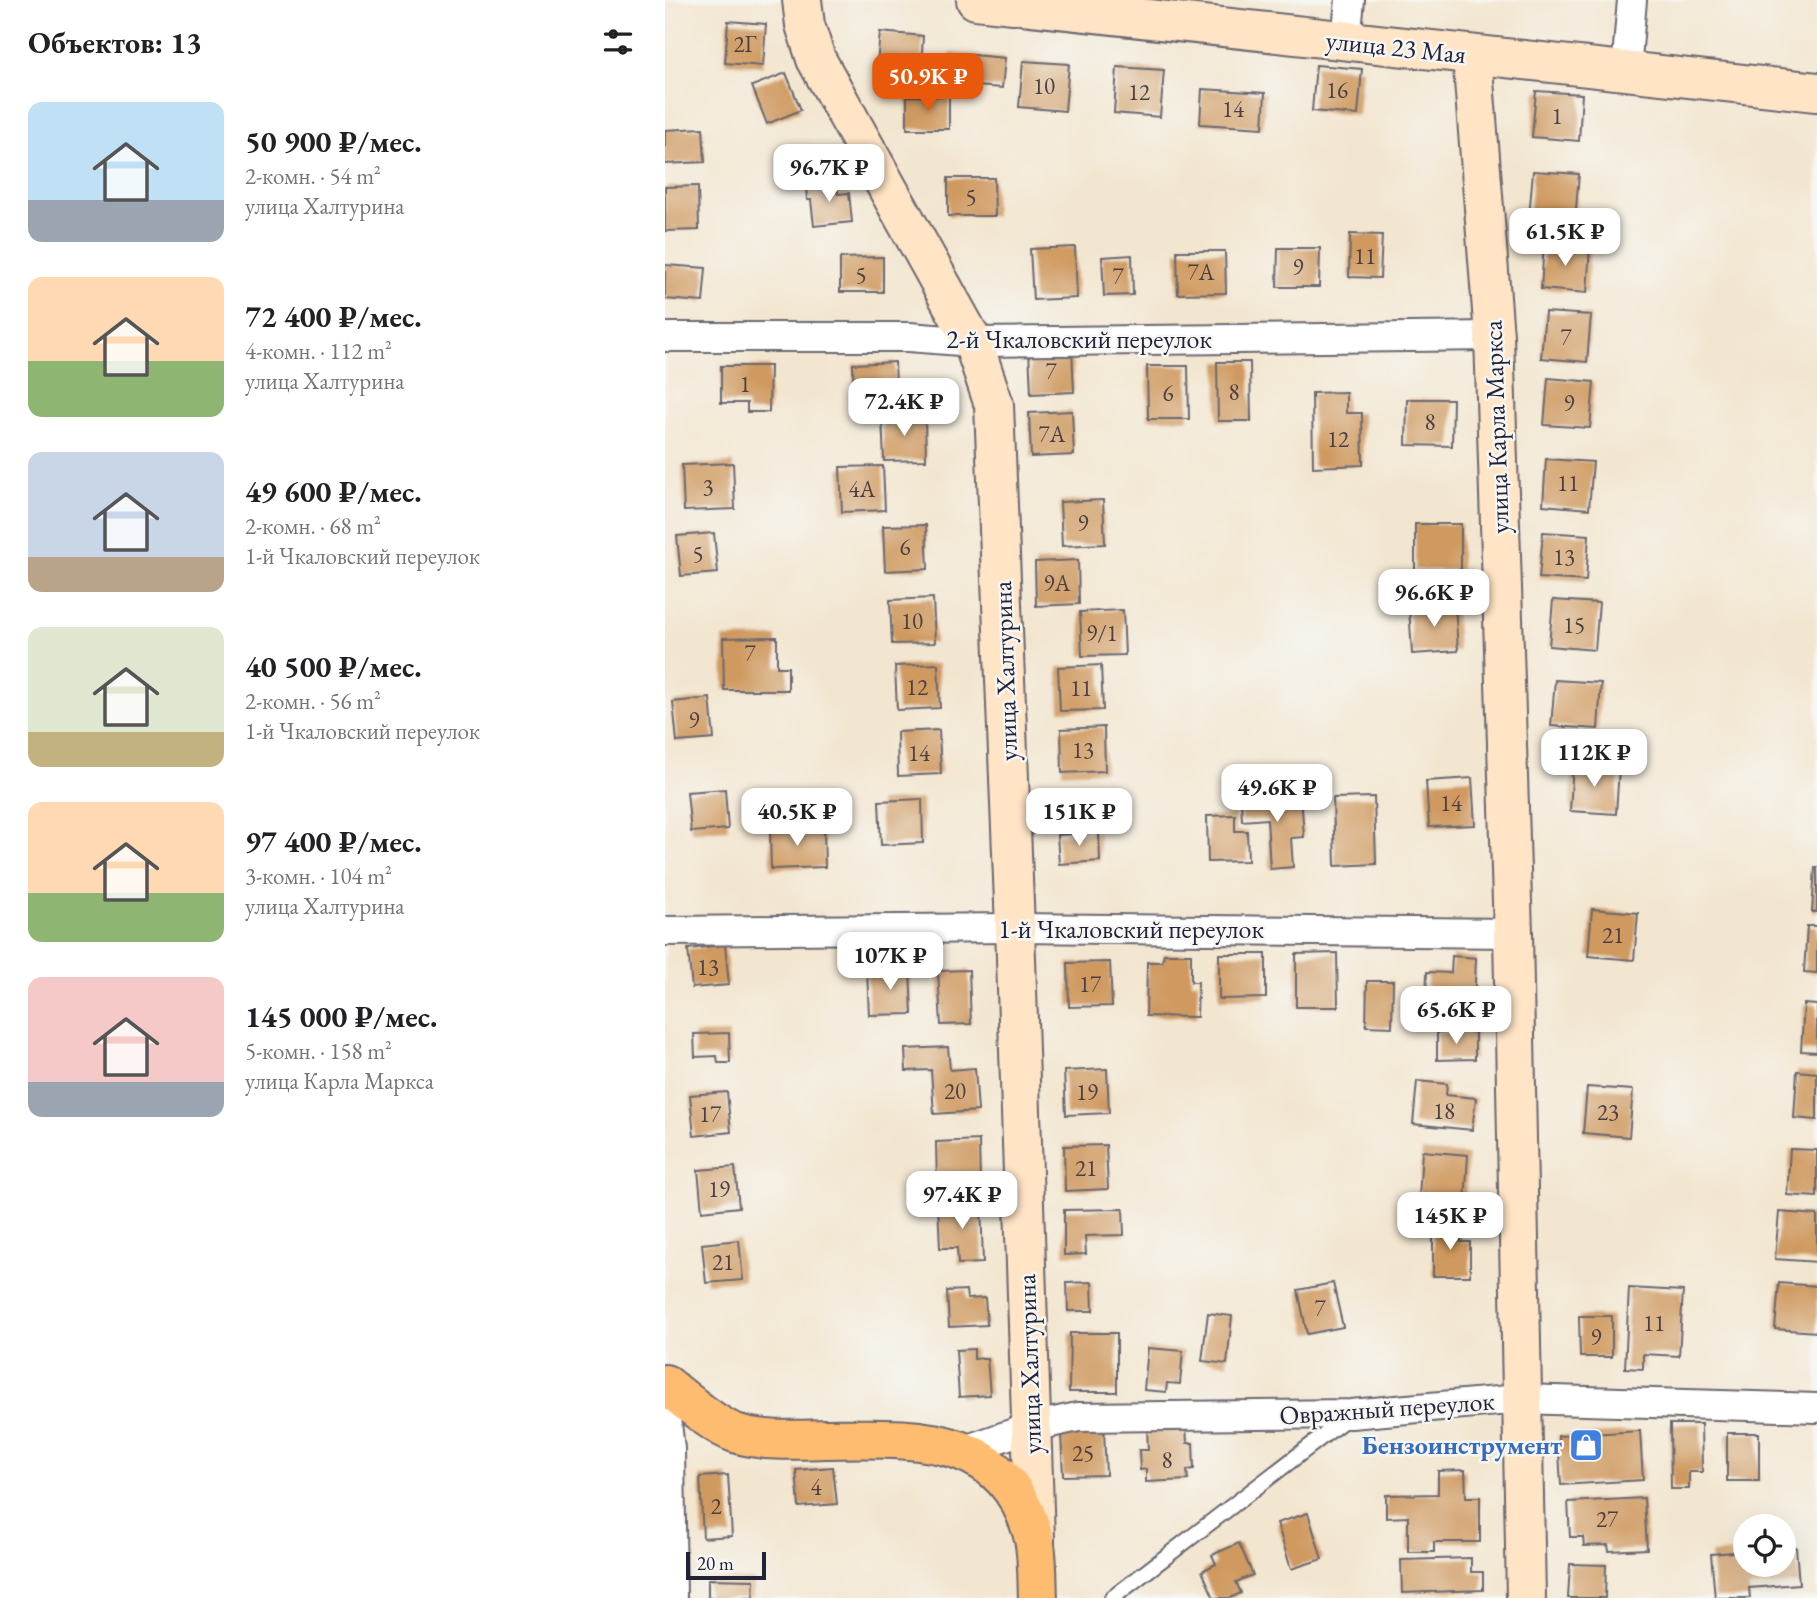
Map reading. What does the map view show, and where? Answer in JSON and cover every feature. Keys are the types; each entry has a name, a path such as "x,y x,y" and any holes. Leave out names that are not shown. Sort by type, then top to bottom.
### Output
{"main road":[{"path":"665,1384 734,1433 782,1440 900,1438 932,1441 962,1451 987,1465 1005,1480 1019,1501 1035,1542"},
{"name":"улица Халтурина","path":"1035,1542 1038,1598"}],"street":[{"name":"улица Халтурина","path":"802,0 805,25 816,59 973,342 994,405 1015,928 1035,1542"},
{"name":"улица 23 Мая","path":"976,0 1063,5 1346,41 1817,92"},
{"path":"1346,41 1350,0"},
{"path":"1626,71 1632,0"},
{"name":"улица Карла Маркса","path":"1472,55 1494,336 1513,933 1520,1399 1526,1598"},
{"name":"2-й Чкаловский переулок","path":"665,337 909,337 973,342 1494,336"},
{"name":"1-й Чкаловский переулок","path":"665,931 1015,928 1513,933"},
{"name":"Овражный переулок","path":"962,1451 1031,1427 1078,1417 1352,1414 1520,1399 1817,1408"},
{"path":"665,1406 670,1450 672,1598"}],"lane":[{"path":"1112,1598 1352,1414"}],"building":[{"path":"728,21 766,24 763,66 725,63"},
{"path":"880,32 923,36 921,69 877,65"},
{"path":"951,53 1005,58 1002,88 948,84"},
{"path":"1023,61 1069,64 1065,111 1019,107"},
{"path":"1316,65 1362,69 1358,115 1312,111"},
{"path":"1117,67 1164,70 1160,117 1114,113"},
{"path":"786,73 801,110 767,124 752,86"},
{"path":"1202,89 1265,93 1263,128 1200,124"},
{"path":"1536,91 1582,94 1579,141 1532,137"},
{"path":"907,96 949,96 949,129 907,129"},
{"path":"703,128 705,162 665,164 665,130"},
{"path":"1533,171 1579,174 1575,221 1529,218"},
{"path":"948,178 994,178 995,216 948,216"},
{"path":"833,181 838,194 849,193 852,222 814,226 806,184"},
{"path":"698,186 699,230 665,231 665,187"},
{"path":"1350,234 1382,235 1380,278 1349,277"},
{"path":"1544,243 1590,247 1587,293 1541,289"},
{"path":"1075,247 1077,298 1033,300 1030,249"},
{"path":"1278,248 1320,248 1319,287 1277,287"},
{"path":"1177,251 1225,251 1226,293 1178,294"},
{"path":"1132,255 1133,295 1104,296 1102,257"},
{"path":"883,257 883,292 840,292 840,258"},
{"path":"665,265 706,268 703,302 665,299"},
{"path":"1545,312 1591,315 1587,362 1541,358"},
{"path":"1072,348 1074,392 1031,394 1029,350"},
{"path":"895,362 897,406 854,408 853,364"},
{"path":"1217,362 1250,362 1251,421 1218,421"},
{"path":"721,366 770,366 769,412 747,412 747,403 721,403"},
{"path":"1147,366 1188,366 1189,419 1148,419"},
{"path":"1548,378 1594,382 1590,428 1544,425"},
{"path":"1346,392 1346,413 1362,413 1363,465 1313,467 1312,393"},
{"path":"1407,399 1453,399 1452,446 1406,445"},
{"path":"1072,411 1074,455 1031,457 1029,413"},
{"path":"925,416 926,460 884,461 882,417"},
{"path":"1546,459 1593,462 1589,509 1543,505"},
{"path":"733,463 735,509 684,511 682,465"},
{"path":"883,466 885,510 842,512 840,467"},
{"path":"1103,500 1105,544 1062,546 1060,502"},
{"path":"1415,524 1461,524 1461,570 1415,570"},
{"path":"926,525 928,569 885,571 883,526"},
{"path":"1543,532 1589,535 1586,581 1539,578"},
{"path":"714,533 718,573 681,576 677,536"},
{"path":"1078,560 1079,604 1036,606 1035,562"},
{"path":"933,598 935,643 892,644 890,600"},
{"path":"1553,600 1599,603 1595,650 1549,646"},
{"path":"1455,604 1458,651 1412,654 1409,607"},
{"path":"1123,610 1125,655 1082,656 1080,612"},
{"path":"777,637 777,667 788,667 788,690 724,690 723,638"},
{"path":"938,664 940,708 897,710 895,666"},
{"path":"1101,665 1103,710 1060,711 1058,667"},
{"path":"1555,680 1601,683 1598,729 1551,726"},
{"path":"710,698 714,739 677,742 673,702"},
{"path":"1104,727 1105,771 1062,773 1061,729"},
{"path":"939,730 941,774 898,776 897,732"},
{"path":"1573,764 1619,768 1616,814 1570,811"},
{"path":"1472,778 1475,825 1429,827 1426,781"},
{"path":"725,789 728,829 691,832 687,792"},
{"path":"1301,794 1304,837 1291,838 1293,867 1270,869 1267,819 1242,821 1241,798"},
{"path":"1374,797 1376,864 1335,866 1333,798"},
{"path":"922,799 923,843 881,845 879,801"},
{"path":"1235,815 1235,831 1247,831 1248,861 1208,862 1207,816"},
{"path":"824,828 825,867 771,869 770,830"},
{"path":"1099,832 1100,861 1059,864 1057,835"},
{"path":"1815,867 1817,912 1812,912"},
{"path":"1592,909 1638,913 1634,960 1588,956"},
{"path":"1807,926 1817,926 1817,973 1804,972"},
{"path":"725,945 729,985 692,988 688,949"},
{"path":"1337,953 1338,1007 1296,1007 1296,954"},
{"path":"1164,954 1191,954 1191,982 1198,982 1197,1017 1146,1016 1147,962 1162,962"},
{"path":"1219,954 1266,954 1266,998 1219,999"},
{"path":"1452,956 1476,958 1474,1007 1426,1006 1427,972 1451,973"},
{"path":"1110,962 1112,1006 1069,1007 1068,963"},
{"path":"910,969 912,1014 869,1015 867,971"},
{"path":"969,970 971,1024 941,1025 938,971"},
{"path":"1367,981 1393,981 1392,1027 1366,1026"},
{"path":"1804,1004 1817,1005 1817,1052 1801,1051"},
{"path":"1437,1032 1475,1032 1475,1059 1437,1060"},
{"path":"729,1033 730,1063 718,1063 717,1056 695,1057 694,1034"},
{"path":"948,1047 950,1070 975,1068 978,1111 934,1114 931,1070 906,1071 905,1049"},
{"path":"1107,1069 1109,1113 1066,1115 1064,1071"},
{"path":"1797,1071 1817,1073 1817,1120 1794,1118"},
{"path":"1417,1081 1447,1084 1446,1095 1476,1098 1472,1130 1413,1124"},
{"path":"1587,1087 1633,1090 1629,1137 1583,1133"},
{"path":"727,1092 731,1132 694,1136 690,1095"},
{"path":"979,1140 980,1184 937,1186 936,1142"},
{"path":"1106,1145 1108,1189 1065,1191 1064,1146"},
{"path":"1790,1149 1817,1150 1817,1197 1787,1195"},
{"path":"1422,1151 1468,1155 1465,1202 1419,1198"},
{"path":"735,1167 739,1207 702,1211 698,1170"},
{"path":"981,1203 983,1263 958,1264 957,1248 940,1248 938,1204"},
{"path":"1123,1209 1124,1235 1085,1236 1086,1254 1064,1255 1064,1210"},
{"path":"1779,1212 1817,1215 1817,1262 1775,1259"},
{"path":"1433,1226 1461,1226 1461,1242 1470,1242 1470,1276 1433,1276"},
{"path":"739,1240 743,1280 706,1283 702,1244"},
{"path":"1092,1282 1093,1311 1068,1311 1067,1283"},
{"path":"1333,1283 1343,1327 1307,1334 1298,1290"},
{"path":"1779,1283 1817,1286 1817,1332 1775,1329"},
{"path":"1629,1288 1683,1291 1679,1356 1643,1354 1643,1369 1625,1368"},
{"path":"966,1290 967,1299 985,1298 987,1325 949,1327 947,1291"},
{"path":"1208,1313 1232,1316 1227,1364 1202,1361"},
{"path":"1579,1316 1612,1316 1612,1357 1580,1357"},
{"path":"1070,1333 1117,1333 1117,1392 1069,1392"},
{"path":"1148,1348 1183,1351 1180,1384 1167,1383 1166,1392 1144,1390"},
{"path":"974,1349 974,1359 987,1358 990,1395 959,1397 956,1350"},
{"path":"1670,1424 1701,1424 1702,1472 1689,1472 1689,1489 1671,1489"},
{"path":"1186,1426 1187,1443 1193,1443 1194,1469 1187,1470 1188,1480 1146,1482 1146,1469 1140,1470 1139,1450 1148,1450 1147,1428"},
{"path":"1104,1430 1106,1475 1063,1476 1061,1432"},
{"path":"1640,1431 1643,1480 1561,1485 1558,1436"},
{"path":"1727,1433 1759,1433 1759,1481 1727,1481"},
{"path":"833,1467 837,1504 799,1507 796,1470"},
{"path":"1465,1470 1466,1497 1480,1497 1480,1542 1434,1542 1434,1552 1408,1552 1408,1517 1386,1518 1386,1495 1438,1494 1438,1471"},
{"path":"728,1475 732,1536 703,1538 700,1477"},
{"path":"1644,1498 1647,1549 1609,1551 1608,1545 1584,1546 1583,1537 1570,1537 1568,1502"},
{"path":"1308,1513 1322,1559 1291,1569 1277,1523"},
{"path":"1239,1543 1253,1575 1236,1582 1241,1593 1230,1598 1214,1598 1202,1571 1216,1564 1212,1555"},
{"path":"1796,1547 1799,1584 1749,1588 1750,1598 1715,1598 1711,1554 1733,1552 1733,1577 1796,1577"},
{"path":"1471,1558 1471,1572 1483,1572 1483,1590 1402,1593 1401,1560"},
{"path":"1570,1564 1606,1565 1605,1598 1568,1598"},
{"path":"708,1579 754,1580 753,1598 708,1598"}],"place":[{"name":"Бензоинструмент","path":"1586,1445"}]}
